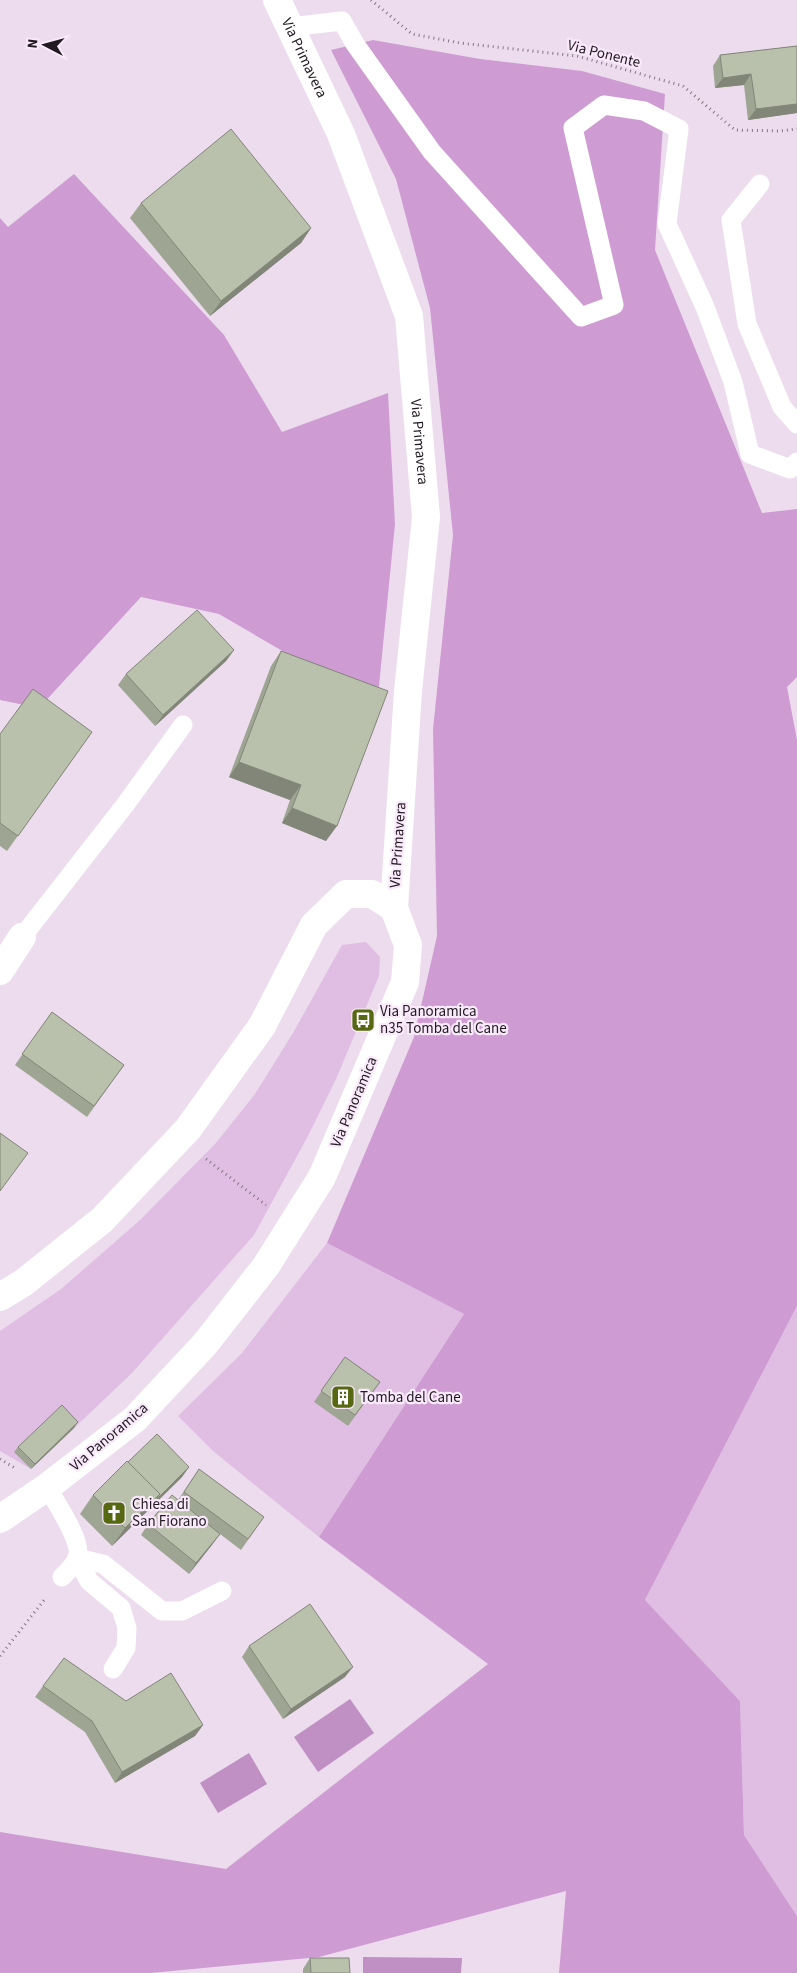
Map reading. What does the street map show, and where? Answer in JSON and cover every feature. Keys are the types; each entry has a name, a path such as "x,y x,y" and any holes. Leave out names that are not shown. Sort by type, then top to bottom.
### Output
{"street":[{"name":"Via Primavera","path":"276,0 341,134 409,316 426,518 408,691 394,908"},
{"path":"0,1297 23,1282 102,1220 188,1129 262,1026 314,925 346,894 372,894 394,908"},
{"name":"Via Panoramica","path":"0,1519 47,1487 135,1419 205,1344 266,1266 322,1177 405,982 408,945 394,908"},
{"path":"0,971 22,937"}],"lane":[{"path":"289,26 342,21 355,44 432,152 581,317 614,304 573,128 604,105 644,111 679,129 667,224 705,307 733,382 750,454 790,469 797,462"},
{"path":"760,184 731,220 745,314 747,324 782,408 797,424"},
{"path":"22,937 125,805 183,725"},
{"path":"47,1487 76,1539 78,1550 77,1558 62,1577"},
{"path":"77,1558 103,1564 162,1611 182,1611 222,1591"},
{"path":"77,1558 89,1581 121,1608 127,1628 126,1648 113,1668"}],"path":[{"name":"Via Ponente","path":"371,0 412,34 460,43 577,56 683,86 734,130 780,131 797,129"},
{"path":"179,1139 292,1224"},
{"path":"0,1656 62,1577"}],"shaded area":[{"path":"373,40 480,59 582,71 665,94 655,250 762,513 797,509 797,677 787,687 797,740 797,1306 645,1600 740,1701 744,1835 797,1916 797,1973 559,1973 566,1891 319,1957 151,1973 0,1973 0,1832 226,1869 488,1664 319,1537 464,1314 327,1243 414,1037 437,936 433,729 453,535 430,308 396,179 331,50"},
{"path":"74,174 224,335 282,432 388,393 395,524 377,706 219,614 141,597 39,708 0,700 0,218 8,227"},
{"path":"366,942 380,957 379,976 337,1077 309,1134 254,1235 132,1373 31,1469 0,1451 0,1331 61,1289 139,1221 216,1143 255,1094 293,1033 342,945"},
{"path":"327,1243 464,1314 319,1537 213,1451 178,1416 242,1353"},
{"path":"797,1306 797,1916 744,1835 740,1701 645,1600"},
{"path":"350,1699 374,1733 318,1772 294,1737"},
{"path":"249,1753 267,1784 218,1813 200,1783"},
{"path":"363,1957 462,1958 461,1973 363,1973"}],"building":[{"path":"797,46 797,104 756,109 751,74 723,78 720,55"},
{"path":"231,129 311,228 221,301 141,203"},
{"path":"197,610 234,650 163,715 126,674"},
{"path":"281,651 388,691 337,826 292,808 301,785 239,762"},
{"path":"33,689 92,732 18,836 0,823 0,734"},
{"path":"52,1012 124,1065 94,1106 22,1054"},
{"path":"0,1133 28,1153 0,1191"},
{"name":"Tomba del Cane","path":"345,1357 380,1382 355,1415 321,1391"},
{"path":"62,1405 78,1422 35,1464 18,1447"},
{"path":"157,1434 189,1467 154,1502 160,1494 128,1462"},
{"path":"127,1461 160,1494 125,1528 93,1495"},
{"path":"199,1469 264,1517 248,1539 184,1492"},
{"path":"172,1495 220,1534 196,1563 148,1524"},
{"path":"310,1604 353,1667 291,1709 249,1646"},
{"path":"64,1658 126,1701 171,1673 203,1725 122,1772 92,1721 43,1686"},
{"path":"310,1958 349,1958 350,1973 311,1973"}],"place":[{"name":"Via Panoramica n35 Tomba del Cane","path":"363,1020"},
{"name":"Tomba del Cane","path":"343,1397"},
{"name":"Chiesa di San Fiorano","path":"114,1513"}]}
